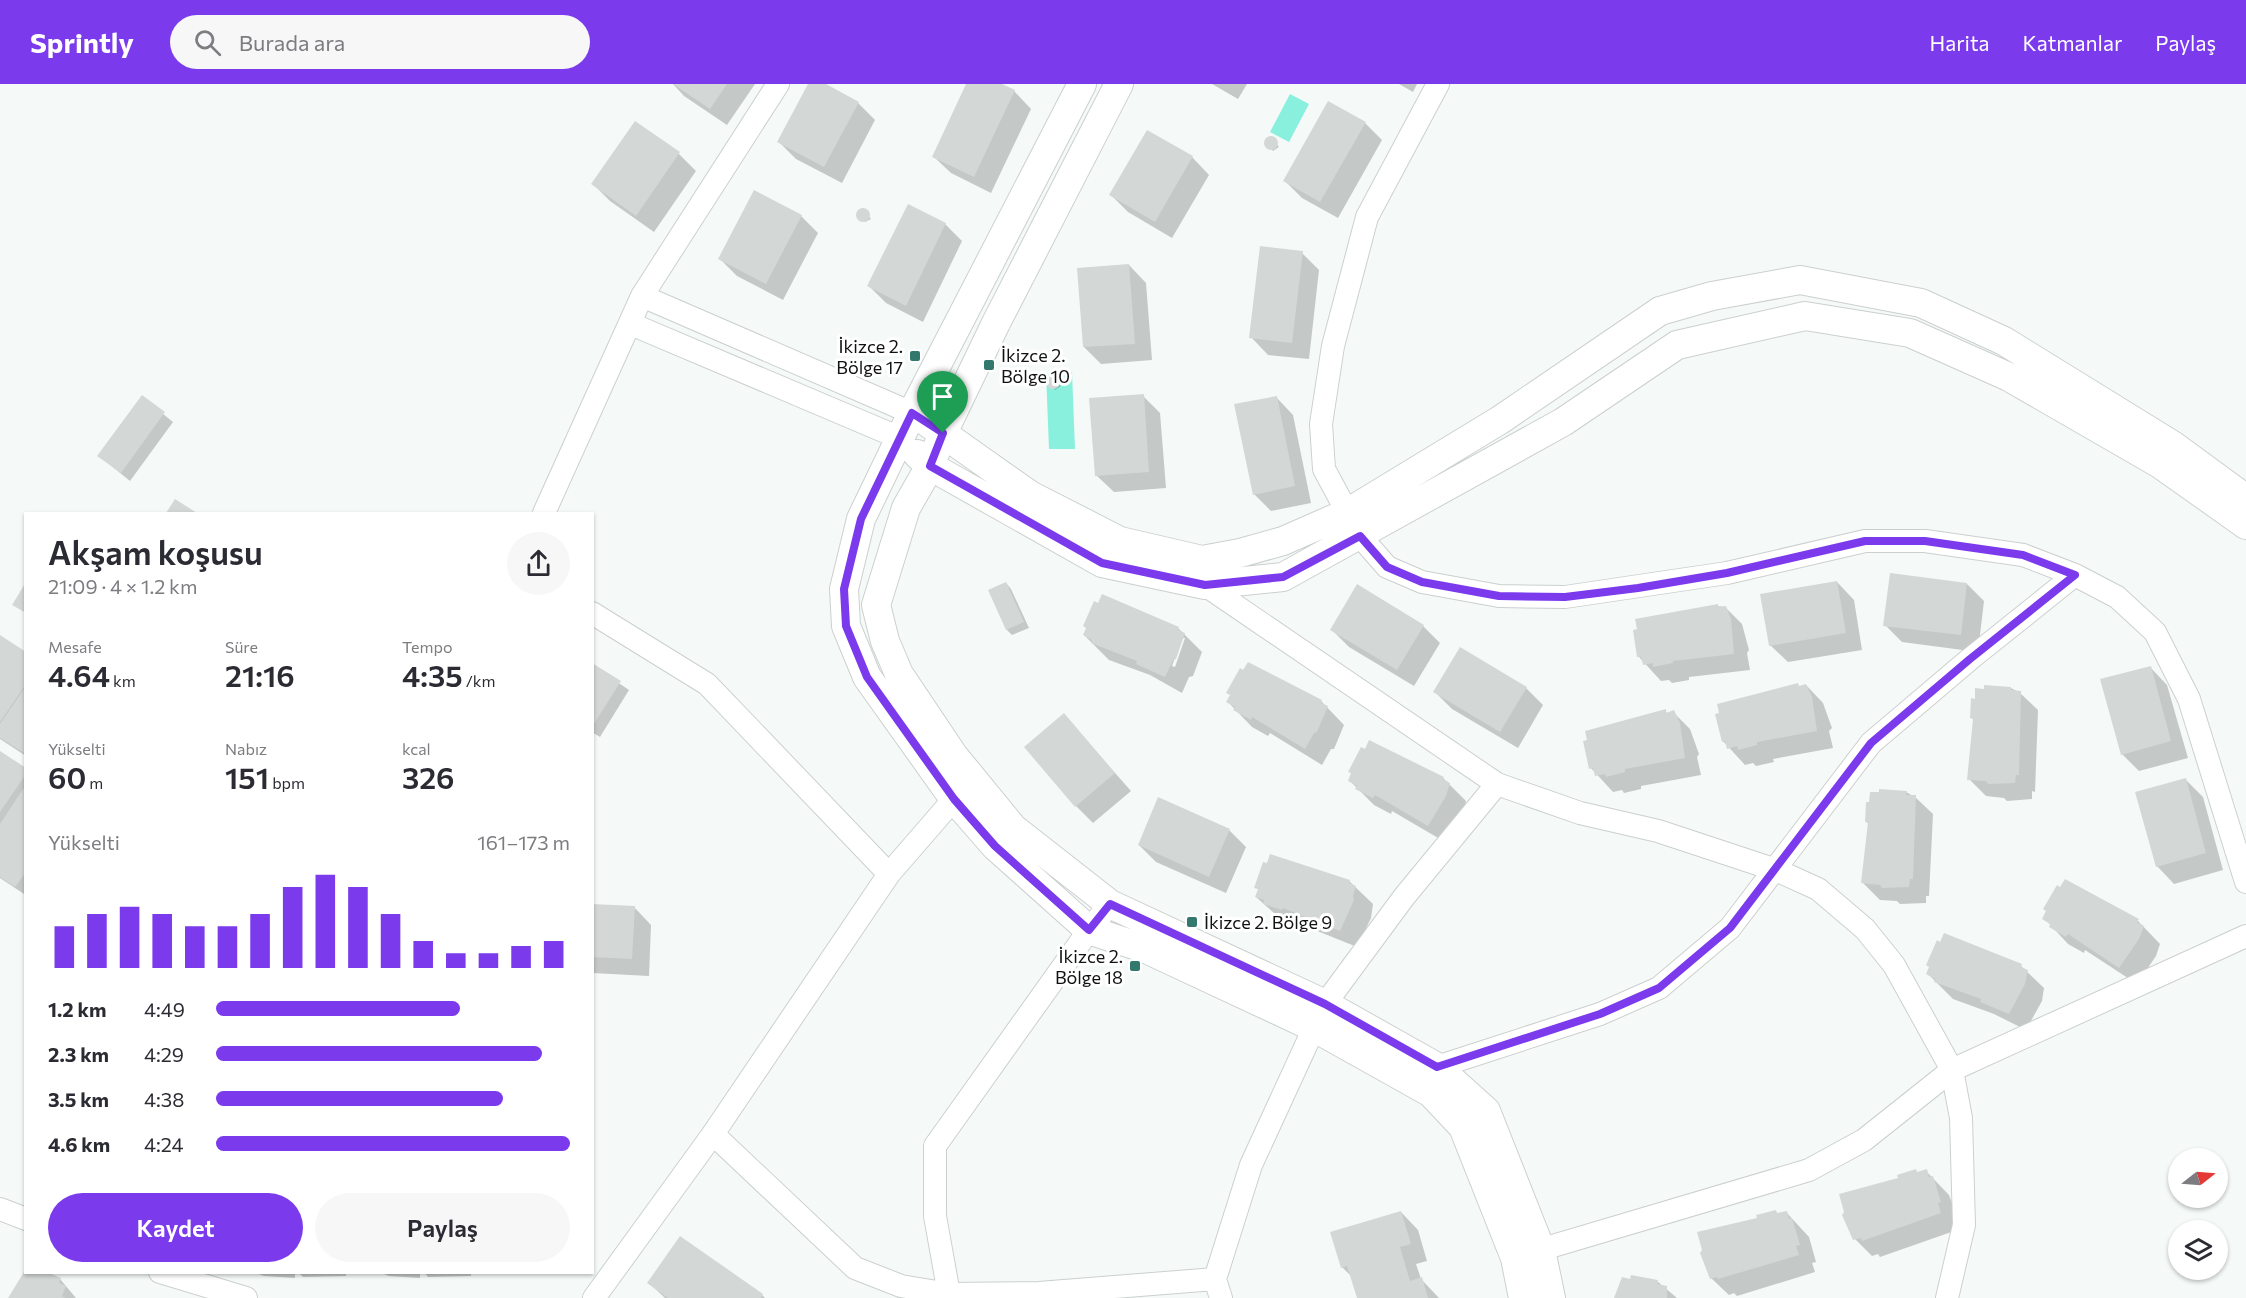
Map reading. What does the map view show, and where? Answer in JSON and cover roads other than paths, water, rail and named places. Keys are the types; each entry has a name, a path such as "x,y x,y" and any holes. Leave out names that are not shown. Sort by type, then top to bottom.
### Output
{"main road":[{"path":"1082,84 912,413 861,519 844,589 846,626 867,677 954,799 995,846 1089,930 1146,949 1319,1015 1437,1067 1486,1111 1528,1254 1523,1298"},
{"path":"1119,84 943,433 930,466 906,508 876,605 885,641 899,674 954,756 1012,828 1110,904 1319,1015 1431,1093 1463,1127 1551,1298"},
{"path":"900,438 930,466 1102,563 1205,585 1283,577 1500,420 1660,311 1712,296 1800,280 1869,291 1921,303 2004,341 2167,455 2246,525"},
{"path":"912,413 1030,495 1120,541 1202,560 1354,525 1563,422 1677,345 1805,316 1910,333 2008,377 2167,455 2246,499"}],"street":[{"path":"544,512 642,296 778,84"},
{"path":"1438,84 1367,216 1333,346 1321,424 1324,469 1354,525 1387,567 1422,582 1499,596 1565,597 1727,573 1865,541 1925,541 2023,555 2075,575 2117,597 2155,632 2189,699 2246,882"},
{"path":"642,296 912,413"},
{"path":"631,324 900,438"},
{"path":"1437,1067 1600,1014 1659,988 1730,928 1871,743 1970,659 2075,575"},
{"path":"1205,585 1497,784 1580,813 1658,831 1776,870 1818,889 1865,928 1894,965 1952,1070 1961,1118 1964,1225 1947,1298"},
{"path":"594,614 707,684 889,874"},
{"path":"713,1134 855,1269 901,1286 949,1294 1218,1288 1251,1165 1319,1015 1404,897 1497,784"},
{"path":"594,1298 713,1134 889,874 954,799"},
{"path":"949,1294 935,1216 935,1146 1110,904"},
{"path":"1528,1254 1809,1170 1864,1140 1952,1070 2246,936"},
{"path":"0,1209 24,1218"},
{"path":"167,1274 246,1298"}],"place":[{"name":"İkizce 2. Bölge 17","path":"915,356"},
{"name":"İkizce 2. Bölge 10","path":"989,365"},
{"name":"İkizce 2. Bölge 9","path":"1192,922"},
{"name":"İkizce 2. Bölge 18","path":"1135,966"}]}
